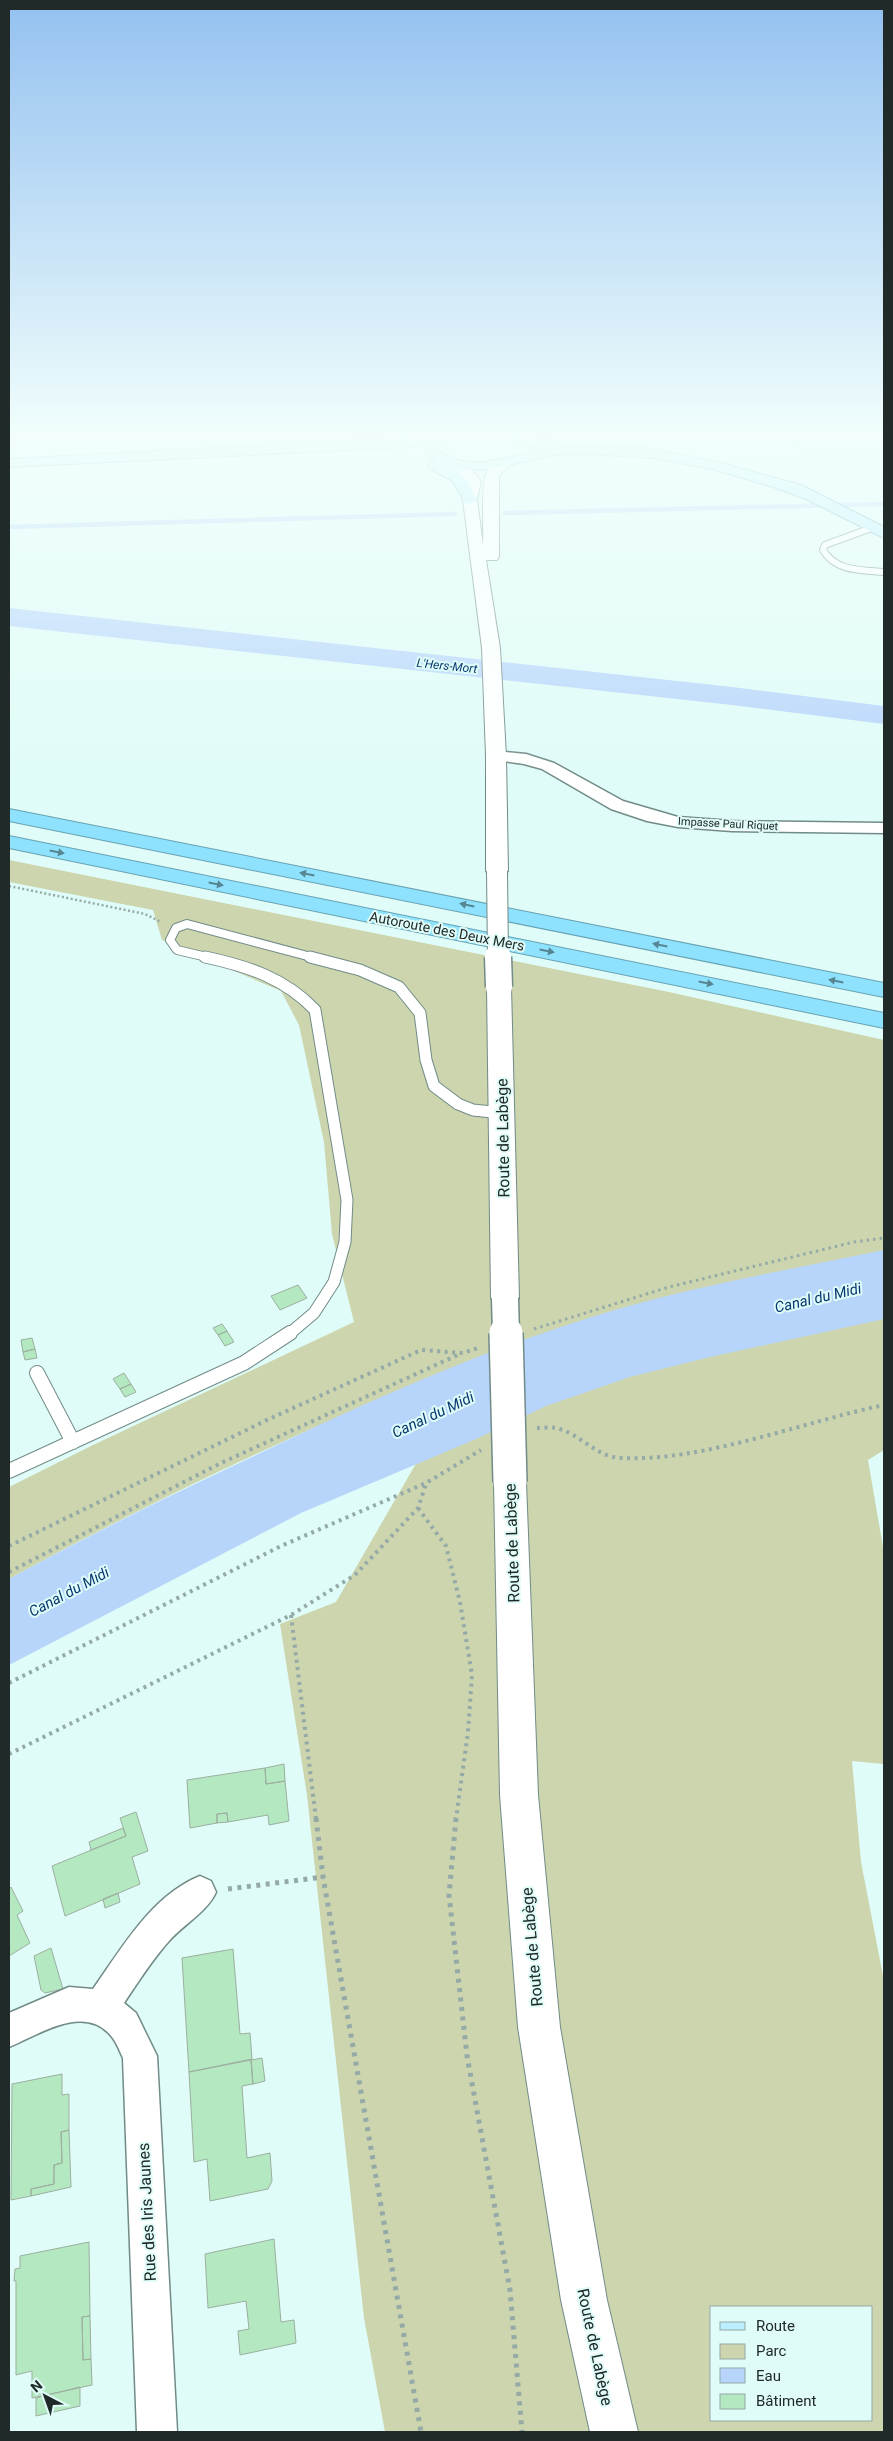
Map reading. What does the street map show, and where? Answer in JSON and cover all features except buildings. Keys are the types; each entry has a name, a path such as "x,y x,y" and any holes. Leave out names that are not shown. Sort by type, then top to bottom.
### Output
{"highway":[{"name":"Autoroute des Deux Mers","path":"9,816 446,901 884,990"},
{"name":"Autoroute des Deux Mers","path":"9,842 884,1020"}],"street":[{"name":"Route de Labège","path":"477,551 490,647"},
{"name":"Route de Labège","path":"491,551 490,647 496,756 496,926 500,987 505,1298 519,1795 539,2027 584,2300 614,2432"},
{"name":"Impasse Paul Riquet","path":"496,756 526,759 548,766 617,805 647,816 678,822 732,826 884,828"},
{"path":"9,2030 69,2004 102,2007 152,1933 186,1901 200,1892"},
{"name":"Rue des Iris Jaunes","path":"102,2007 124,2025 140,2056 157,2432"}],"lane":[{"path":"823,551 832,561 849,568 884,572"},
{"path":"9,1471 244,1363 282,1340 314,1313 334,1282 345,1242 347,1200 315,1010 305,996 288,984 244,967 176,950 170,940 176,928 187,924 283,948 360,970 400,986 420,1013 424,1032 426,1060 434,1086 458,1104 473,1110 503,1114"},
{"path":"37,1373 73,1442"}],"path":[{"path":"9,886 145,914 176,928"},
{"path":"526,1332 669,1287 854,1242 884,1238"},
{"path":"9,1572 237,1455 463,1353 481,1347"},
{"path":"9,1546 269,1419 421,1350 463,1353"},
{"path":"557,1428 591,1448 618,1458 672,1456 852,1411 884,1405"},
{"path":"9,1684 281,1546 426,1484 418,1508 355,1575 291,1615 9,1754"},
{"path":"418,1508 446,1546 460,1602 472,1674 468,1732 456,1813 449,1895 467,2056 510,2290 522,2432"},
{"path":"291,1615 323,1877 422,2432"},
{"path":"200,1892 323,1877"}],"green space":[{"path":"9,860 669,992 884,1040 884,1450 868,1460 884,1553 884,1764 852,1761 861,1862 884,1981 884,2432 385,2432 364,2318 307,1795 280,1624 336,1602 477,1358 358,1408 240,1462 123,1519 9,1579 9,1487 91,1446 354,1322 332,1234 324,1142 299,1025 281,991 162,940 153,910 9,882"}],"water":[{"name":"Canal du Midi","path":"884,1250 884,1319 710,1357 630,1377 546,1406 476,1439 301,1513 9,1665 9,1579 192,1485 370,1402 487,1353 567,1325 685,1292"}],"waterway":[{"name":"L'Hers-Mort","path":"9,617 732,696 884,715"}]}
